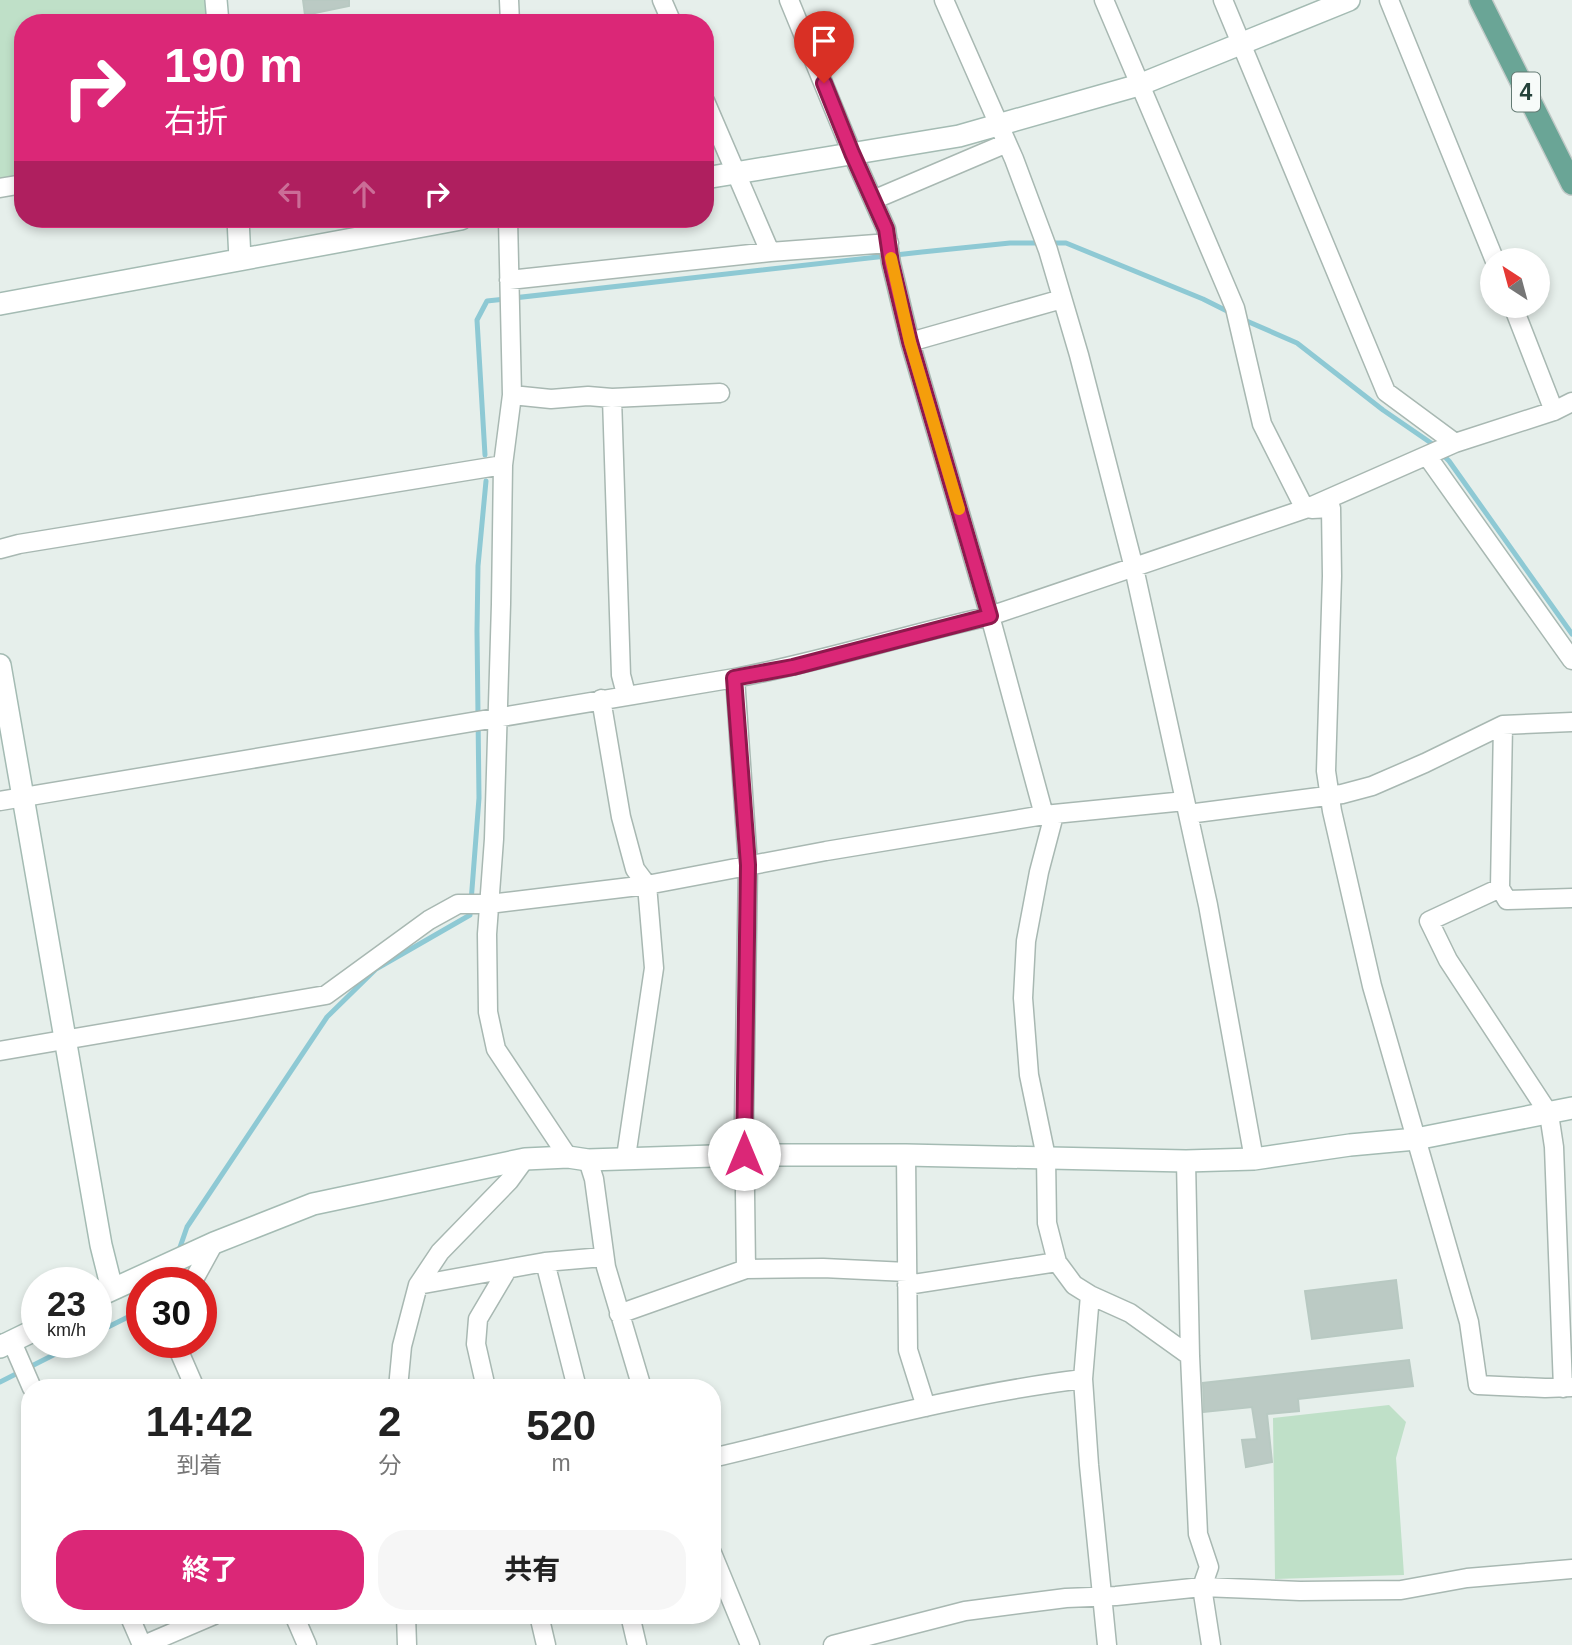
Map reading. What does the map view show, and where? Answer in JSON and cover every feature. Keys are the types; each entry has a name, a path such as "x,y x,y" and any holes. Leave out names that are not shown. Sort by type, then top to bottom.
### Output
{"main road":[{"name":"4","path":"1480,0 1572,184"}],"street":[{"path":"789,0 886,229 910,342 1049,815 1026,941 1023,998 1029,1075 1046,1157 1047,1223 1057,1262 1073,1285 1130,1313 1190,1356"},
{"path":"944,0 1004,134 1041,231 1079,355 1134,568 1208,905 1254,1159"},
{"path":"1104,0 1235,308 1262,424 1305,509"},
{"path":"1223,0 1386,392 1440,450 1572,660"},
{"path":"873,200 1004,134 1139,85 1349,0"},
{"path":"1389,0 1490,248"},
{"path":"714,123 770,252"},
{"path":"714,177 959,135 1004,134"},
{"path":"238,228 240,259"},
{"path":"0,304 411,228"},
{"path":"508,228 512,395 503,465 492,719 494,839 485,903 488,1012 496,1049 594,1179 603,1257 639,1379"},
{"path":"510,283 770,252 890,251"},
{"path":"910,342 1062,299"},
{"path":"1518,318 1554,411"},
{"path":"512,395 551,400 588,396 612,398 720,393"},
{"path":"612,398 621,675 626,694"},
{"path":"0,802 793,667 990,616 1134,568 1305,509 1440,450 1554,411 1572,402"},
{"path":"0,549 33,541 503,465"},
{"path":"1305,509 1331,508 1332,576 1326,771 1329,796 1372,986 1469,1322 1478,1385 1568,1387 1554,1147 1549,1114 1448,960 1430,921 1500,888"},
{"path":"0,665 101,1245 102,1267"},
{"path":"734,678 748,865 744,1154 746,1269"},
{"path":"601,699 621,817 635,869 646,885 654,968 626,1157"},
{"path":"0,1051 326,995 429,920 458,904 646,885 748,865 1049,815 1329,796 1372,786 1503,725 1572,722"},
{"path":"1503,725 1500,888 1507,900 1572,898"},
{"path":"112,1289 214,1243 313,1205 524,1159 744,1154 1186,1161 1254,1159 1350,1145 1416,1139 1572,1108"},
{"path":"906,1155 908,1350 926,1407"},
{"path":"399,1379 401,1346 418,1285 440,1252 509,1181 524,1159"},
{"path":"1186,1161 1190,1356 1198,1534 1209,1567 1202,1587 1211,1645"},
{"path":"201,1267 214,1243"},
{"path":"418,1285 545,1262 603,1257"},
{"path":"545,1262 575,1379"},
{"path":"619,1314 746,1269 823,1268 907,1278 1057,1262"},
{"path":"484,1379 476,1344 478,1319 507,1269"},
{"path":"1090,1295 1083,1379 1107,1645"},
{"path":"7,1347 27,1379"},
{"path":"182,1358 191,1379"},
{"path":"721,1456 926,1407 1024,1387 1083,1379"},
{"path":"833,1645 965,1611 1066,1598 1202,1587 1300,1591 1401,1590 1467,1578 1572,1569"},
{"path":"721,1575 750,1645"},
{"path":"133,1624 143,1645 193,1624"},
{"path":"298,1624 307,1645"},
{"path":"406,1624 407,1645"},
{"path":"541,1624 546,1645"},
{"path":"632,1624 637,1645"}],"green space":[{"path":"0,0 214,0 215,14 14,14 14,179 0,181"},
{"path":"1389,1405 1406,1422 1396,1458 1404,1575 1275,1579 1273,1418"}],"building":[{"path":"303,0 349,0 349,6 305,14"},
{"path":"1396,1280 1402,1328 1312,1339 1305,1291"},
{"path":"1409,1360 1413,1386 1298,1399 1299,1411 1267,1414 1272,1462 1246,1467 1242,1440 1257,1439 1252,1407 1204,1412 1203,1383"}],"waterway":[{"path":"485,455 477,320 487,301 922,252 1010,243 1041,243"},
{"path":"1051,243 1066,243 1233,314"},
{"path":"1242,319 1297,343 1383,410 1431,443 1449,461 1572,634"},
{"path":"178,1253 187,1227 327,1017 376,969 470,915 479,798 478,566 486,481"},
{"path":"112,1325 126,1318"},
{"path":"0,1382 47,1358"}],"slow traffic":[{"path":"891,258 910,342 959,509"}],"route":[{"path":"744,1154 748,865 734,678 793,667 990,616 910,342 891,263 886,229 824,83"}]}
